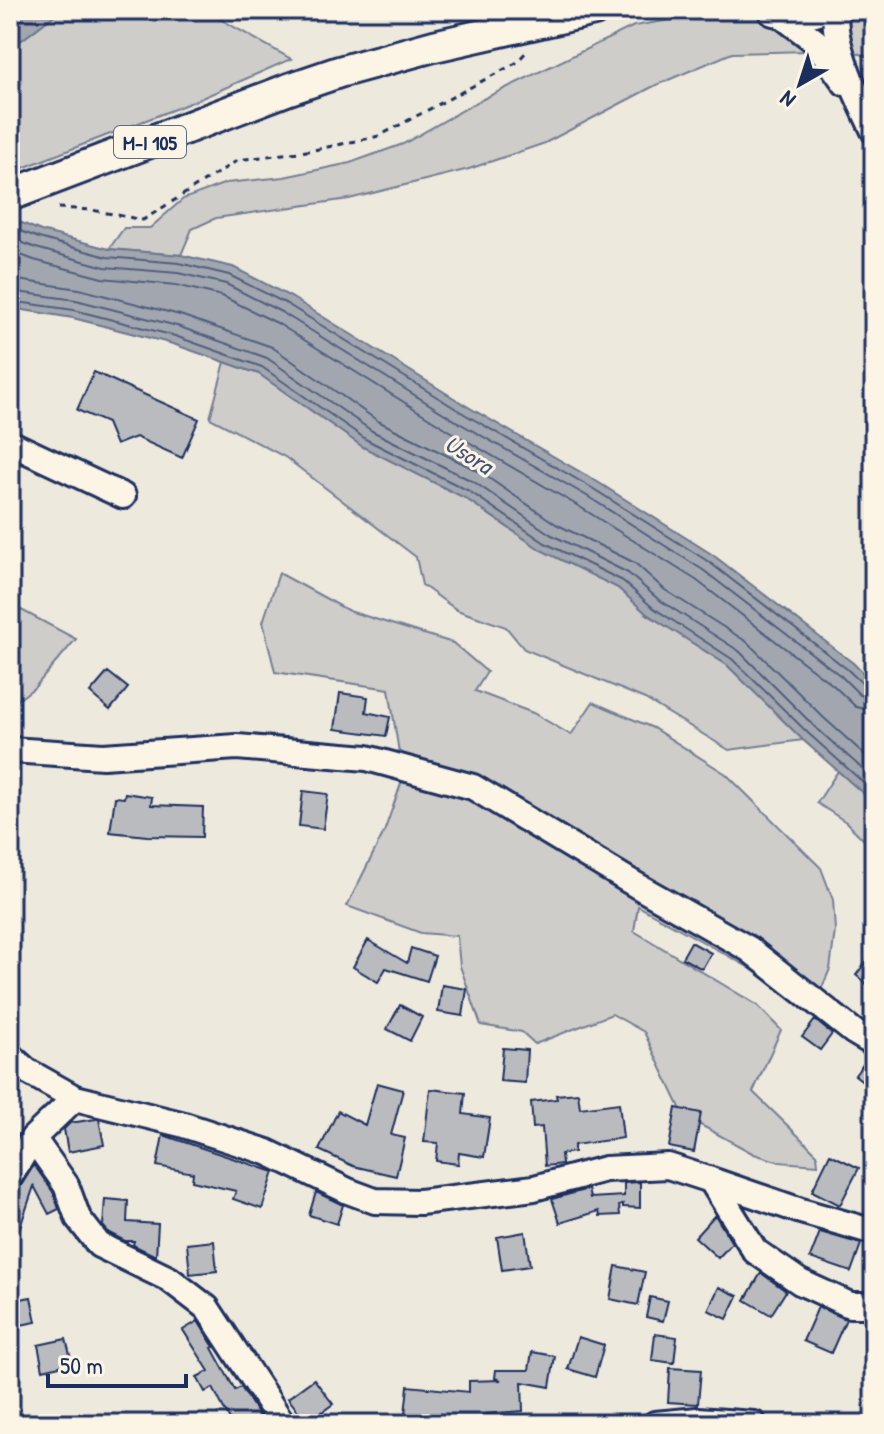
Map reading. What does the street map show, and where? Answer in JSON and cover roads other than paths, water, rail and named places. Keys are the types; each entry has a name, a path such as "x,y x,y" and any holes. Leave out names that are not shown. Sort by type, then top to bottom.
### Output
{"main road":[{"name":"M-I 105","path":"10,195 289,89 434,46 594,10"},
{"path":"776,11 795,14 815,10"}],"street":[{"path":"836,10 838,37 860,104"},
{"path":"776,11 815,41 860,104 874,131"},
{"path":"10,443 123,496"},
{"path":"10,750 103,756 251,748 367,758 473,787 749,949 854,1032 874,1044"},
{"path":"10,1056 27,1071 75,1098 181,1124 267,1152 375,1201 420,1202 534,1188 605,1169 668,1166 874,1232"},
{"path":"10,1176 33,1138 75,1098"},
{"path":"33,1138 66,1185 78,1218 99,1245 169,1279 207,1308 283,1424"},
{"path":"711,1180 755,1251 800,1282 850,1305 874,1305"},
{"path":"655,1424 698,1420 754,1424"}],"water":[{"path":"10,10 61,10 10,49"},
{"name":"Usora","path":"10,218 41,231 109,249 181,255 233,267 291,297 713,555 853,663 874,684 874,803 803,740 727,665 647,614 618,588 541,550 465,498 363,447 259,374 173,344 73,318 10,308"}]}
